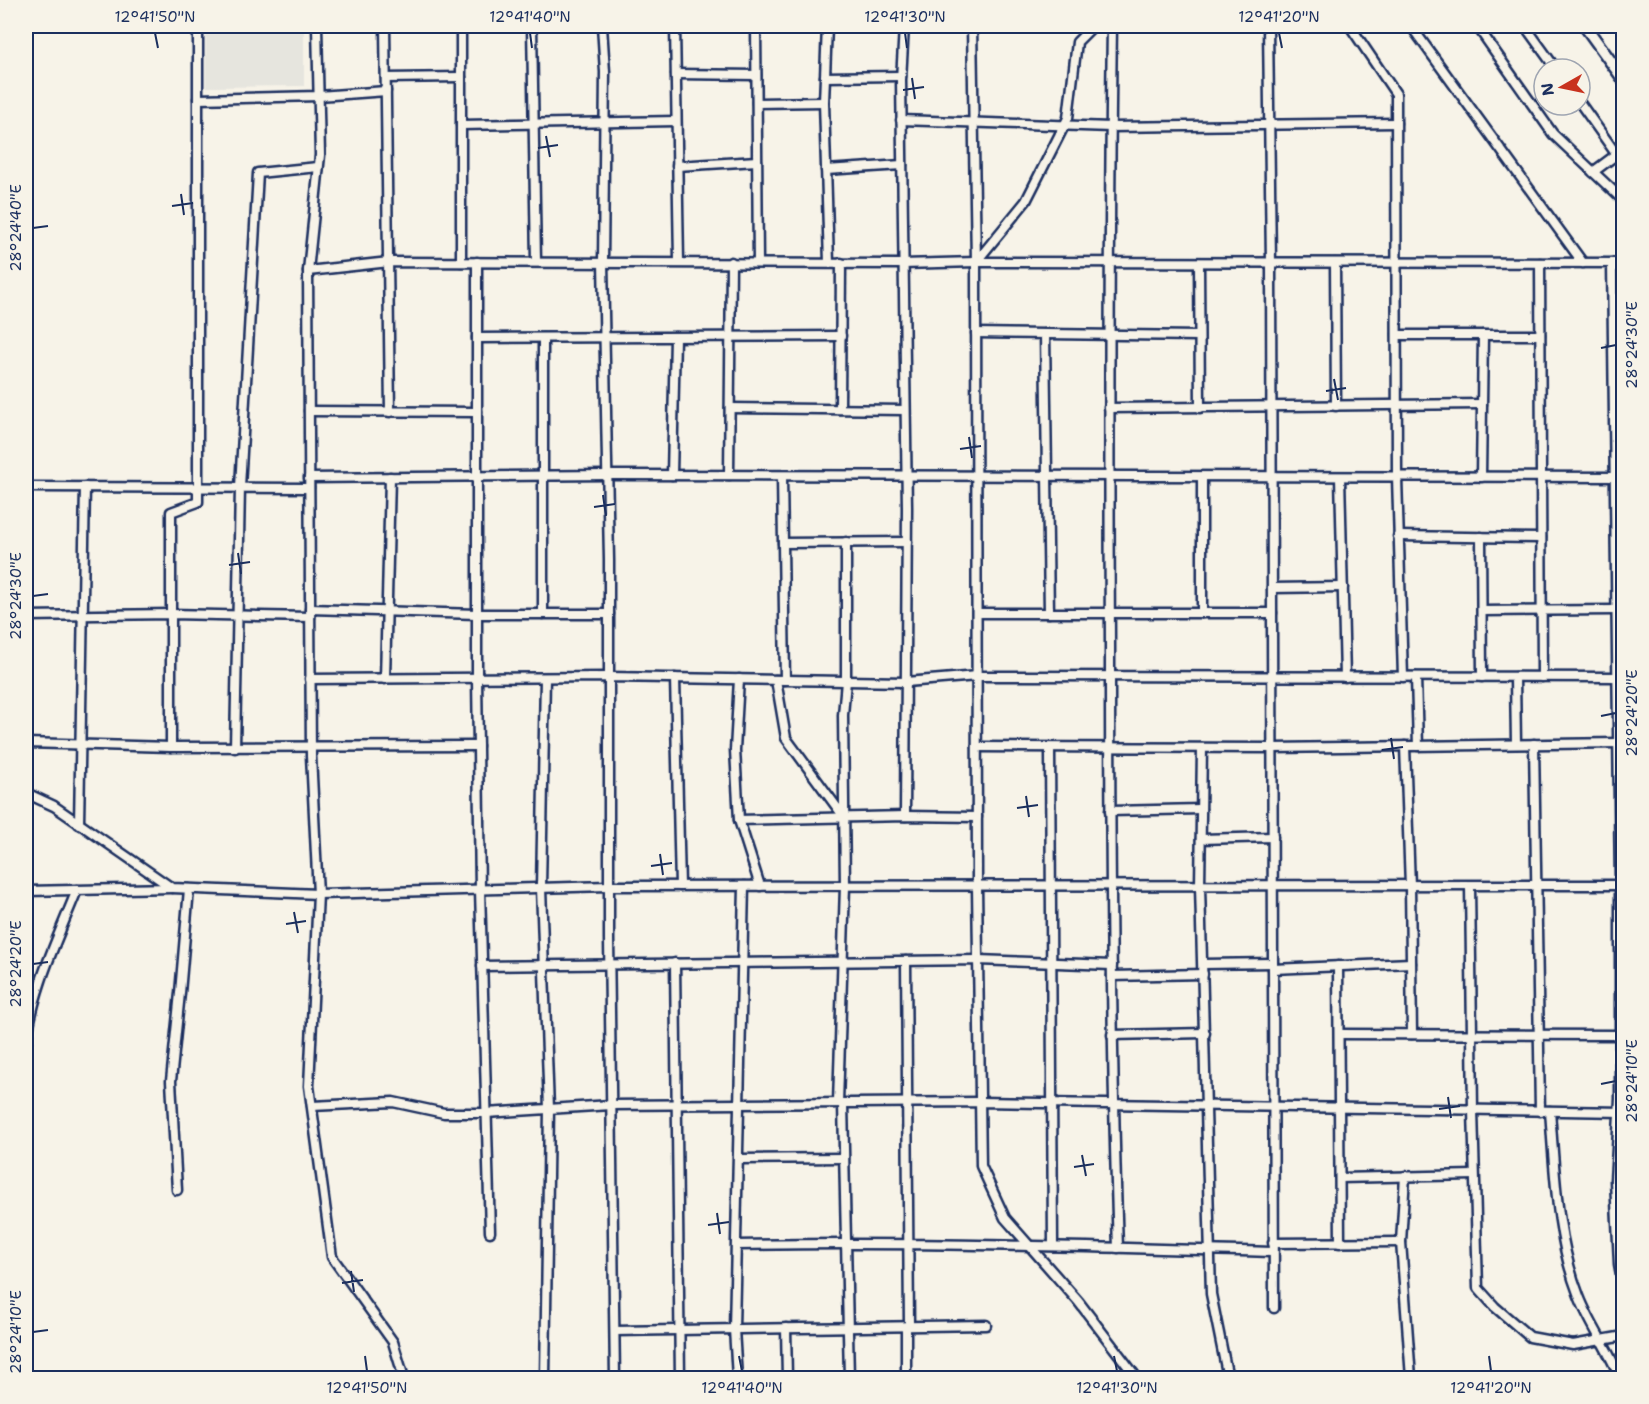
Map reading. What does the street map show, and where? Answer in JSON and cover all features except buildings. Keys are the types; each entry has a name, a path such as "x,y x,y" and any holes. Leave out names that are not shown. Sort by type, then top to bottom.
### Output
{"street":[{"path":"171,747 171,512 198,502 198,26"},
{"path":"317,26 318,167 308,271 310,748 318,894 309,1086 332,1257 393,1342 404,1378"},
{"path":"385,26 390,262 390,412"},
{"path":"461,26 461,262"},
{"path":"532,26 536,262"},
{"path":"602,26 605,72 603,262 609,614 609,963 615,1378"},
{"path":"675,26 679,262"},
{"path":"756,26 758,262"},
{"path":"827,26 824,102 829,263"},
{"path":"904,26 901,120 907,542 905,816"},
{"path":"972,26 976,262 977,886 981,1166 1005,1218 1078,1301 1137,1378"},
{"path":"976,262 1026,201 1068,118 1077,42 1093,26"},
{"path":"1112,26 1109,263 1110,811 1113,1104 1118,1248"},
{"path":"1268,26 1272,263 1274,1308"},
{"path":"1350,26 1396,94 1397,477 1402,677"},
{"path":"1411,26 1583,263"},
{"path":"1477,26 1553,134 1623,201"},
{"path":"1525,26 1547,57"},
{"path":"1586,26 1623,80"},
{"path":"675,75 756,75"},
{"path":"825,77 902,76"},
{"path":"386,78 461,77"},
{"path":"198,99 318,96 386,91"},
{"path":"757,103 824,102"},
{"path":"1591,117 1620,152 1623,165"},
{"path":"901,120 1111,127 1396,123"},
{"path":"461,125 676,121"},
{"path":"1593,172 1620,152"},
{"path":"677,166 757,161"},
{"path":"826,170 902,165"},
{"path":"235,748 240,488 258,172 318,167"},
{"path":"308,271 390,262 1623,263"},
{"path":"477,262 477,678 480,890 490,1232"},
{"path":"729,475 730,262"},
{"path":"840,409 841,263"},
{"path":"1199,263 1200,408"},
{"path":"1335,263 1336,406"},
{"path":"1540,263 1542,677"},
{"path":"1612,263 1619,477 1616,610 1620,677 1618,742 1622,885 1620,1169 1615,1180 1619,1264 1623,1291"},
{"path":"976,333 1199,336"},
{"path":"1046,334 1049,613"},
{"path":"1397,335 1540,335"},
{"path":"1482,477 1483,335"},
{"path":"477,338 841,336"},
{"path":"672,475 675,337"},
{"path":"543,338 543,614"},
{"path":"1109,408 1482,404"},
{"path":"730,408 905,410"},
{"path":"309,411 477,412"},
{"path":"309,478 607,475 1619,477"},
{"path":"782,476 781,680 786,738 844,817"},
{"path":"385,679 390,477"},
{"path":"1202,477 1202,613"},
{"path":"1340,477 1345,677"},
{"path":"26,487 309,488"},
{"path":"79,824 85,487"},
{"path":"1398,536 1541,538"},
{"path":"1481,537 1482,677"},
{"path":"846,542 846,681 843,715 845,886 841,1103 847,1243 849,1378"},
{"path":"783,543 907,542"},
{"path":"1272,588 1343,587"},
{"path":"1482,611 1616,610"},
{"path":"26,616 387,612 609,614"},
{"path":"977,613 1272,613"},
{"path":"310,679 609,677 906,682 977,676 1620,677"},
{"path":"1416,677 1418,746"},
{"path":"1515,677 1516,744"},
{"path":"545,678 541,888 549,1109 545,1378"},
{"path":"675,678 680,886"},
{"path":"739,679 735,750 739,820 760,886"},
{"path":"977,747 1273,748 1618,742"},
{"path":"26,743 235,748 478,746"},
{"path":"1534,744 1540,1111"},
{"path":"1406,746 1412,1034"},
{"path":"1050,748 1053,1246"},
{"path":"1202,748 1200,886 1211,1294 1228,1378"},
{"path":"26,793 54,806 172,888"},
{"path":"1110,811 1201,809"},
{"path":"739,820 905,816 977,817"},
{"path":"1201,839 1273,837"},
{"path":"1470,885 1478,1288 1495,1307 1530,1337 1574,1345 1623,1336"},
{"path":"26,891 172,888 318,894 609,886 1622,885"},
{"path":"737,1378 734,1329 744,886"},
{"path":"177,1190 171,1081 189,889"},
{"path":"26,1047 27,1028 45,971 77,890"},
{"path":"482,966 978,960 1112,965"},
{"path":"906,961 908,1244 906,1378"},
{"path":"675,963 680,1378"},
{"path":"1203,964 1338,966 1411,963"},
{"path":"1338,966 1340,1243"},
{"path":"1112,976 1203,974"},
{"path":"1112,1035 1205,1033"},
{"path":"1339,1034 1622,1036"},
{"path":"312,1106 393,1102 444,1113 486,1113 611,1105 980,1102 1621,1112"},
{"path":"1550,1111 1557,1207 1566,1249 1579,1297 1620,1378"},
{"path":"739,1159 844,1158"},
{"path":"1340,1178 1474,1175"},
{"path":"1405,1176 1401,1242 1412,1378"},
{"path":"736,1245 847,1243 1210,1250 1401,1242"},
{"path":"615,1331 986,1325"},
{"path":"786,1328 788,1378"}],"shaded area":[{"path":"206,26 304,26 304,86 206,87"}]}
